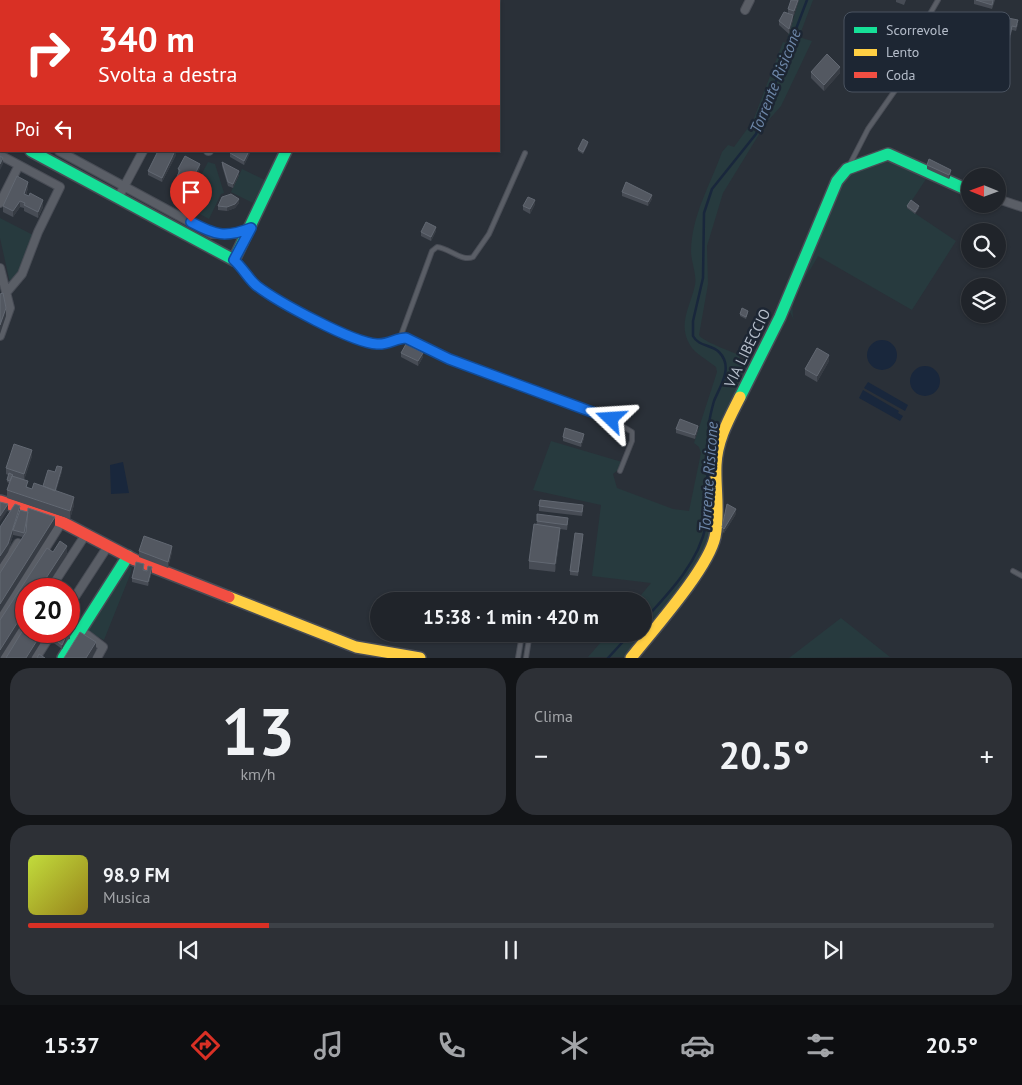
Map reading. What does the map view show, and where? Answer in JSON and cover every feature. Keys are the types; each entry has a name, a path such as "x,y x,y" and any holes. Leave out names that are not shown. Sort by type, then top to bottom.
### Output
{"street":[{"path":"745,10 750,0"},
{"path":"33,152 234,260 251,228 286,152"},
{"path":"61,152 212,234 236,234 251,228"},
{"path":"118,198 142,152"},
{"path":"847,169 888,154 961,186"},
{"path":"0,155 60,187 38,232 22,274 3,294"},
{"path":"0,203 19,165"},
{"name":"VIA LIBECCIO","path":"630,658 699,570 709,552 717,523 716,463 722,433 780,317 826,202 837,181 847,169"},
{"path":"1006,202 1022,207"},
{"path":"184,234 191,222"},
{"path":"0,268 3,294 10,308 0,336"},
{"path":"0,501 12,510 62,522 128,556 167,573 356,647 420,658"},
{"path":"0,620 62,522"},
{"path":"57,578 86,534"},
{"path":"0,572 18,543"},
{"path":"80,589 108,546"},
{"path":"63,658 128,556"},
{"path":"81,629 103,647 97,658"},
{"path":"5,658 15,642"},
{"path":"36,658 45,643"}],"lane":[{"path":"931,12 938,0"},
{"path":"847,169 868,129 894,92"},
{"path":"400,338 432,251 437,247 465,258 473,257 488,234 525,153"},
{"path":"234,260 245,270 255,285 290,307 360,341 384,344 400,338 406,338 449,359 628,427 632,432 632,441 620,471"},
{"path":"1012,571 1022,576"},
{"path":"518,658 521,642"},
{"path":"526,658 529,642"}],"green space":[{"path":"799,0 813,0 799,37 812,41 781,106 766,123 723,193 707,246 708,284 699,335 711,343 739,355 741,364 749,367 724,420 711,538 695,570 652,624 652,592 644,592 651,583 592,576 601,505 533,490 551,441 622,462 618,470 613,474 617,488 673,509 689,511 701,453 699,447 694,443 717,372 716,367 692,348 686,337 686,315 695,285 695,272 691,251 692,238 702,200 722,152 728,145 734,147 753,121 783,42 786,43"},
{"path":"883,158 928,176 907,208 956,241 912,310 818,256 796,296 793,312 794,320 790,307 842,178"},
{"path":"208,162 215,164 224,193 221,194 209,219 185,206"},
{"path":"242,169 265,180 253,203 231,192"},
{"path":"0,218 33,235 23,265 10,283 0,238"},
{"path":"127,567 132,567 130,575 104,640 88,632 87,628"},
{"path":"841,618 890,657 789,658"},
{"path":"601,642 638,642 626,657 588,657"}],"water":[{"path":"882,340 893,344 897,355 893,366 882,370 871,366 867,355 871,344"},
{"path":"925,366 936,370 940,381 936,392 925,396 914,392 910,381 914,370"},
{"path":"868,382 908,405 905,411 864,388"},
{"path":"863,390 899,411 898,413 903,416 900,421 859,398"},
{"path":"123,462 129,493 111,494 110,465"}],"building":[{"path":"791,0 798,0 794,11 788,9"},
{"path":"976,0 993,0 992,5"},
{"path":"784,12 793,15 789,29 779,21"},
{"path":"1010,18 1018,20 1016,27 1012,26 1010,35"},
{"path":"827,54 840,67 824,85 811,72"},
{"path":"583,139 588,142 583,152 578,149"},
{"path":"158,152 175,152 162,178 148,171"},
{"path":"230,152 248,152 244,161"},
{"path":"185,156 200,164 188,188 175,181 180,170 178,169"},
{"path":"929,159 951,170 949,175 927,165"},
{"path":"222,162 239,171 233,184 228,182"},
{"path":"17,176 28,182 24,194 29,196 30,193 43,200 38,212 20,201 13,211 3,206"},
{"path":"626,182 652,195 648,202 622,192"},
{"path":"231,194 239,199 235,204 227,207 218,206 222,197"},
{"path":"528,197 535,200 530,209 523,206"},
{"path":"911,200 919,206 915,212 907,206"},
{"path":"426,222 436,227 431,237 421,232"},
{"path":"3,293 6,308 0,325 0,294"},
{"path":"742,308 748,311 746,317 740,314"},
{"path":"406,344 423,353 418,361 401,353"},
{"path":"817,348 829,355 817,376 805,369"},
{"path":"680,419 698,426 695,435 676,429"},
{"path":"565,428 584,434 581,443 563,437"},
{"path":"14,444 32,450 24,474 6,468"},
{"path":"57,466 62,467 55,491 43,486 48,470 55,472"},
{"path":"9,473 13,475 10,481 7,480"},
{"path":"12,476 28,481 26,487 32,489 34,483 74,497 70,511 7,490"},
{"path":"540,500 583,505 582,512 539,506"},
{"path":"0,502 8,504 0,516"},
{"path":"15,504 20,506 8,544 0,556 0,527"},
{"path":"727,504 736,509 724,529 722,527"},
{"path":"28,508 55,517 0,604 0,573 26,532"},
{"path":"20,510 28,512 24,533 13,530"},
{"path":"537,514 568,518 567,525 537,521"},
{"path":"534,524 560,528 555,564 529,561"},
{"path":"575,533 583,534 578,572 570,571"},
{"path":"144,536 172,546 168,562 139,551"},
{"path":"60,541 67,546 46,578 27,578 47,548 53,552"},
{"path":"136,562 144,564 143,570 147,571 148,566 152,567 148,582 132,578"},
{"path":"15,597 15,626 0,650 0,620"},
{"path":"80,632 96,642 86,658 64,658 73,643 80,643"},
{"path":"15,643 35,643 26,658 6,658"},
{"path":"39,654 45,658 37,658"}],"waterway":[{"name":"Torrente Risicone","path":"652,611 673,588 690,564 697,552 706,525 709,424 714,401 726,370 723,358 719,352 698,342 693,336 693,321 703,278 704,213 712,189 756,134 807,0"},
{"name":"Torrente Risicone","path":"608,658 623,642"}],"traffic: fast":[{"path":"33,152 234,260 286,152"},
{"path":"740,397 780,317 837,181 847,169 888,154 961,187"},
{"path":"63,658 128,556"}],"traffic: slow":[{"path":"631,658 679,599 710,550 715,537 717,519 717,456 724,430 740,397"},
{"path":"229,597 356,647 420,658"}],"traffic: jam":[{"path":"0,501 62,522 135,560 229,597"}],"route":[{"path":"191,222 212,234 236,234 251,228 234,260 245,270 255,285 290,307 360,341 384,344 400,338 406,338 449,359 611,419"}]}
